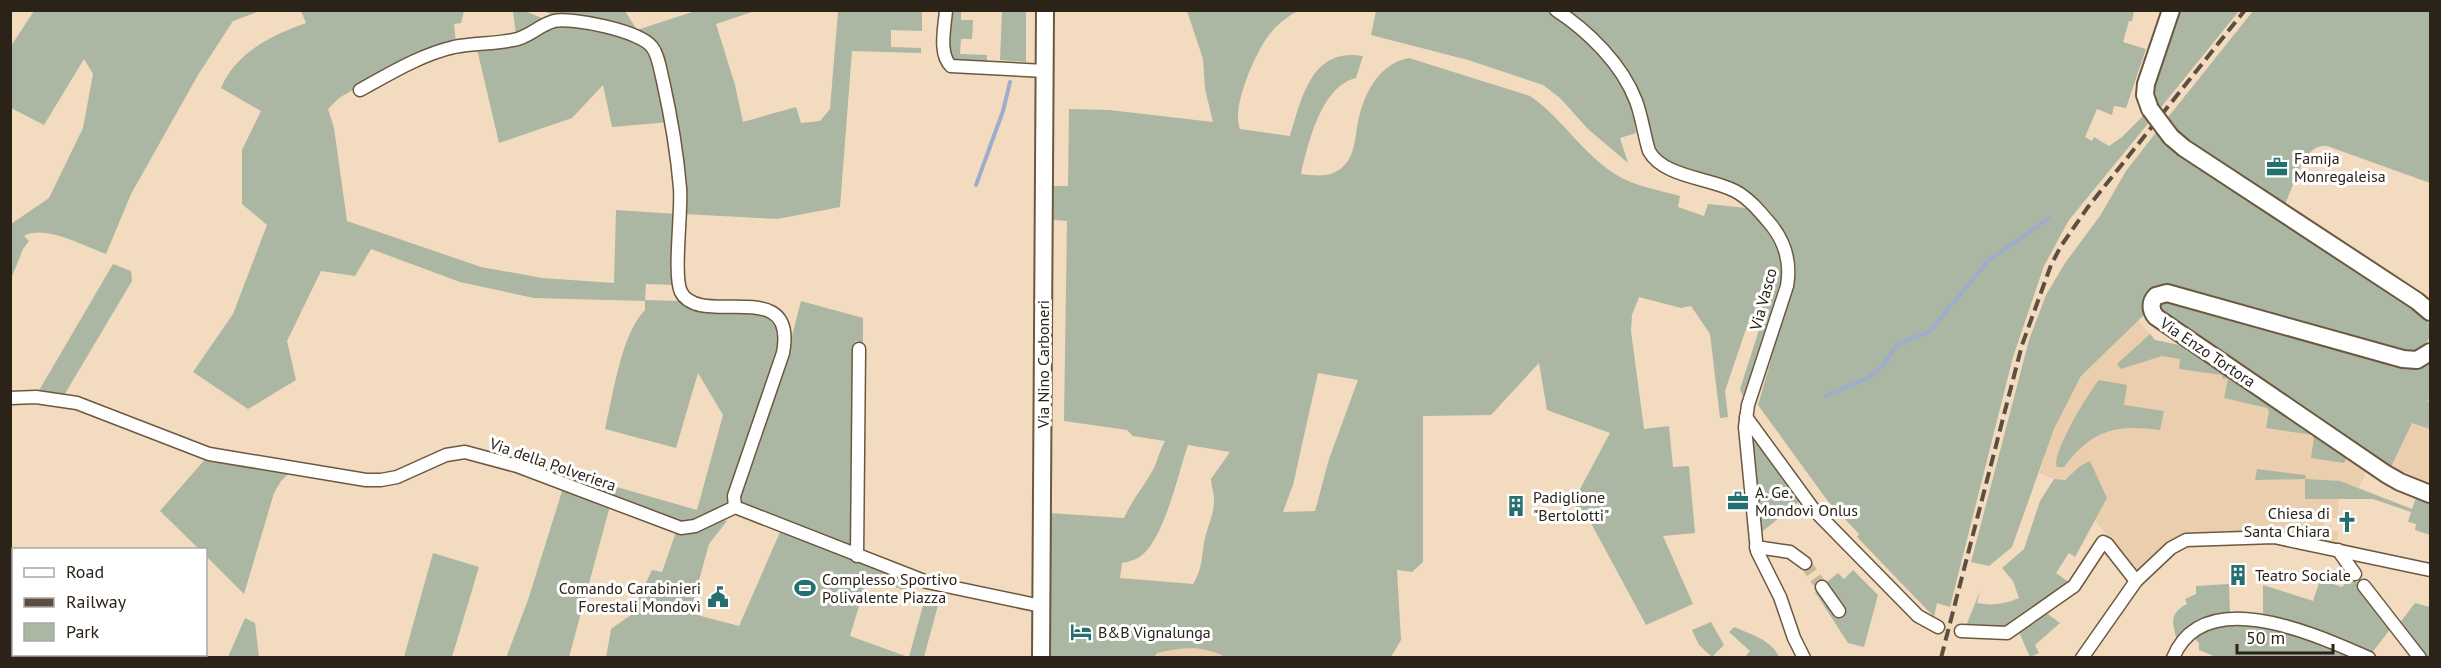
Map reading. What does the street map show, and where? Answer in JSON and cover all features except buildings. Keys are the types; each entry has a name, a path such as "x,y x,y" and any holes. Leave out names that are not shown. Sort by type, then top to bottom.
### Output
{"street":[{"path":"946,10 944,55 951,66 1045,71"},
{"name":"Via Nino Carboneri","path":"1041,657 1045,10"},
{"name":"Via Vasco","path":"1556,10 1606,54 1622,74 1637,103 1649,151 1653,158 1669,169 1721,185 1742,195 1761,212 1783,243 1789,262 1786,286 1746,417 1756,547 1780,597 1794,638 1804,657"},
{"path":"2170,10 2146,84 2145,96 2150,109 2171,137 2184,148 2417,301 2430,312"},
{"path":"360,90 429,54 457,47 517,39 556,21 630,32 642,38 651,46 659,63 674,130 681,190 678,271 680,290 694,303 767,310 777,319 784,335 783,353 734,496 735,507 933,584 1041,606"},
{"name":"Via Enzo Tortora","path":"2430,352 2417,360 2403,359 2167,294 2156,296 2151,304 2156,317 2386,474 2430,494"},
{"path":"857,556 859,350"},
{"name":"Via della Polveriera","path":"10,398 36,397 76,403 209,454 366,480 393,478 446,455 468,452 517,466 681,528 695,526 735,507"},
{"path":"1746,417 1814,510 1918,616 1938,627"},
{"path":"2082,657 2136,581 2171,548 2190,539 2263,536 2430,570"},
{"path":"1961,631 2007,633 2074,586 2103,542 2136,581"},
{"path":"1756,547 1790,552 1805,564"},
{"path":"2338,550 2355,574"},
{"path":"1822,586 1839,611"},
{"path":"2364,586 2420,657"},
{"path":"2173,657 2181,642 2195,630 2218,621 2237,618 2296,629 2369,657"}],"shaded area":[{"path":"2138,320 2155,340 2184,346 2367,470 2359,488 2340,481 2338,518 2324,518 2324,526 2332,526 2332,531 2338,531 2338,540 2334,543 2265,531 2201,533 2176,537 2137,573 2095,520 2107,498 2090,462 2064,480 2058,481 2039,473 2054,429 2081,376"},
{"path":"2412,423 2430,429 2430,483 2391,467"},
{"path":"1186,647 1204,648 1222,655 1221,658 1154,658 1157,653"}],"green space":[{"path":"34,11 260,11 233,21 198,75 131,194 106,254 53,235 32,233 24,236 29,241 23,249 11,279 11,224 49,198 83,128 93,74 84,59 44,125 11,108 11,46"},
{"path":"301,11 464,11 461,23 454,24 456,43 400,62 339,98 328,109 334,128 347,221 481,267 542,278 614,283 616,210 677,214 676,285 646,284 645,300 683,301 721,310 766,315 777,329 779,341 777,354 725,508 693,522 683,523 545,473 547,467 697,510 723,415 698,373 676,448 605,429 624,349 637,321 645,310 645,301 534,298 460,282 371,249 355,276 321,271 287,341 296,380 248,409 193,372 233,314 267,225 242,204 242,150 261,111 221,88 235,65 245,55 280,33 306,23"},
{"path":"513,11 525,11 547,20 516,35"},
{"path":"543,11 625,11 637,30 695,11 755,11 716,24 735,85 743,122 796,107 801,123 820,121 830,109 838,11 922,12 922,31 891,30 891,47 921,48 921,53 852,51 840,207 777,219 683,214 649,37 627,28"},
{"path":"950,11 961,11 961,20 973,20 972,39 961,39 960,54 987,55 987,63 959,62 952,59 949,52"},
{"path":"1002,11 1026,11 1026,62 1000,60"},
{"path":"1187,11 1298,11 1280,23 1266,39 1245,83 1238,120 1240,129 1290,136 1305,92 1320,67 1331,59 1345,55 1363,56 1356,78 1344,83 1325,104 1312,133 1301,174 1333,173 1347,162 1354,147 1360,113 1371,86 1391,65 1409,58 1530,96 1603,166 1630,182 1680,196 1678,207 1704,216 1708,204 1746,208 1774,242 1780,261 1780,284 1743,397 1740,389 1759,330 1759,319 1749,320 1725,391 1728,417 1720,418 1710,334 1691,306 1681,308 1639,297 1632,315 1631,331 1644,429 1669,426 1673,467 1689,466 1695,533 1663,536 1693,604 1646,625 1585,512 1572,504 1610,433 1547,410 1539,363 1491,415 1423,416 1423,562 1412,572 1397,570 1401,640 1391,657 1221,657 1222,655 1213,652 1189,648 1157,653 1154,657 1049,658 1049,513 1124,518 1154,468 1165,441 1133,436 1127,430 1064,421 1067,221 1053,220 1053,186 1068,186 1069,109 1109,110 1213,122 1205,89 1203,59","holes":["1318,373 1358,380 1329,459 1315,511 1283,512 1293,485","1188,445 1230,452 1211,479 1214,506 1197,578 1193,584 1120,578 1122,563 1136,559 1146,552 1162,525"]},
{"path":"1376,11 1547,11 1564,22 1594,48 1617,78 1626,95 1636,133 1620,138 1628,163 1588,129 1560,98 1543,85 1468,60 1371,35"},
{"path":"1563,11 2134,11 2123,42 2146,49 2126,108 2114,106 2112,115 2097,109 2085,137 2092,141 2094,137 2109,146 2122,137 2146,113 2151,120 2069,220 2044,266 2013,357 1950,607 1937,603 1934,617 1857,537 1859,534 1827,500 1758,405 1796,273 1790,244 1774,216 1751,194 1738,186 1682,168 1660,157 1653,146 1641,101"},
{"path":"2179,11 2239,11 2158,111 2156,86 2158,73"},
{"path":"2253,11 2430,11 2430,183 2327,146 2318,147 2305,159 2283,207 2179,136 2165,121"},
{"path":"560,24 617,33 650,50 669,122 612,127 603,85 572,118 499,143 477,49"},
{"path":"2158,130 2410,303 2429,324 2431,330 2427,342 2421,349 2404,352 2166,287 2145,304 2145,314 2081,376 2054,429 2012,547 1989,566 1971,562 2029,340 2046,295 2065,263 2100,216 2126,171"},
{"path":"113,264 131,271 132,281 63,397 37,394"},
{"path":"2165,300 2412,368 2430,363 2428,401 2430,403 2430,429 2412,423 2391,467 2164,313 2160,306"},
{"path":"801,301 863,318 863,343 855,341 853,547 745,505 740,499 783,371"},
{"path":"2150,334 2155,340 2184,346 2348,456 2344,463 2311,458 2314,438 2312,435 2266,428 2269,411 2267,408 2224,398 2228,379 2222,378 2222,375 2179,369 2180,359 2162,356 2121,369 2117,364"},
{"path":"2099,380 2127,385 2124,405 2164,411 2160,430 2130,428 2106,432 2084,445 2064,467 2057,467 2059,450 2065,437 2079,410"},
{"path":"1750,432 1799,502 1759,534"},
{"path":"207,457 291,471 274,493 244,594 207,557 207,548 198,548 160,511"},
{"path":"2090,461 2107,498 2075,557 2069,553 2056,573 2070,583 2063,589 2061,587 2007,628 1966,626 1980,591 1977,603 1998,604 2019,598 2013,581 2002,568 2024,549 2040,501 2054,479 2065,480 2080,466"},
{"path":"2257,469 2305,475 2306,479 2340,481 2412,509 2416,498 2430,503 2430,535 2415,530 2416,524 2408,522 2411,512 2373,499 2305,499 2305,479 2255,480"},
{"path":"563,488 610,506 569,657 506,658 528,600"},
{"path":"721,519 727,521 709,544 690,613 739,626 780,532 915,584 913,594 868,576 850,636 908,657 606,658 611,629 631,615 652,570 662,572 676,532"},
{"path":"433,553 479,567 452,657 404,657"},
{"path":"1853,570 1878,595 1864,647 1848,643 1815,592 1838,573 1844,579"},
{"path":"2352,576 2392,627 2371,654 2263,616 2263,585 2313,601 2320,580 2342,587"},
{"path":"2229,584 2230,613 2206,620 2177,641 2173,624 2174,615 2187,604 2185,599 2196,594 2196,586"},
{"path":"933,592 941,594 924,657 909,657 925,598 927,594"},
{"path":"2415,603 2430,607 2430,657 2424,657 2399,624"},
{"path":"2045,612 2060,623 2035,645 2039,653 2030,657 2019,632"},
{"path":"245,618 255,623 259,657 228,657"},
{"path":"1711,622 1724,645 1712,657 1699,645 1692,630"},
{"path":"2231,624 2272,628 2294,633 2359,657 2216,657 2199,650 2199,643 2195,639 2189,639 2209,628"},
{"path":"1734,627 1766,642 1779,657 1745,657 1750,651 1729,632"}],"waterway":[{"path":"976,185 1003,111 1010,82"},
{"path":"1826,396 1868,378 1882,366 1897,345 1930,331 1988,261 2049,218"}],"tunnel":[{"path":"1805,563 1822,587"}],"railway":[{"path":"1941,658 2022,345 2051,265 2088,207 2245,10"}],"place":[{"name":"Famija Monregaleisa","path":"2277,167"},
{"name":"A. Ge. Mondovì Onlus","path":"1738,501"},
{"name":"Padiglione \"Bertolotti\"","path":"1516,506"},
{"name":"Chiesa di Santa Chiara","path":"2347,522"},
{"name":"Teatro Sociale","path":"2238,575"},
{"name":"Complesso Sportivo Polivalente Piazza","path":"805,588"},
{"name":"Comando Carabinieri Forestali Mondovì","path":"718,597"},
{"name":"B&B Vignalunga","path":"1081,632"}]}
